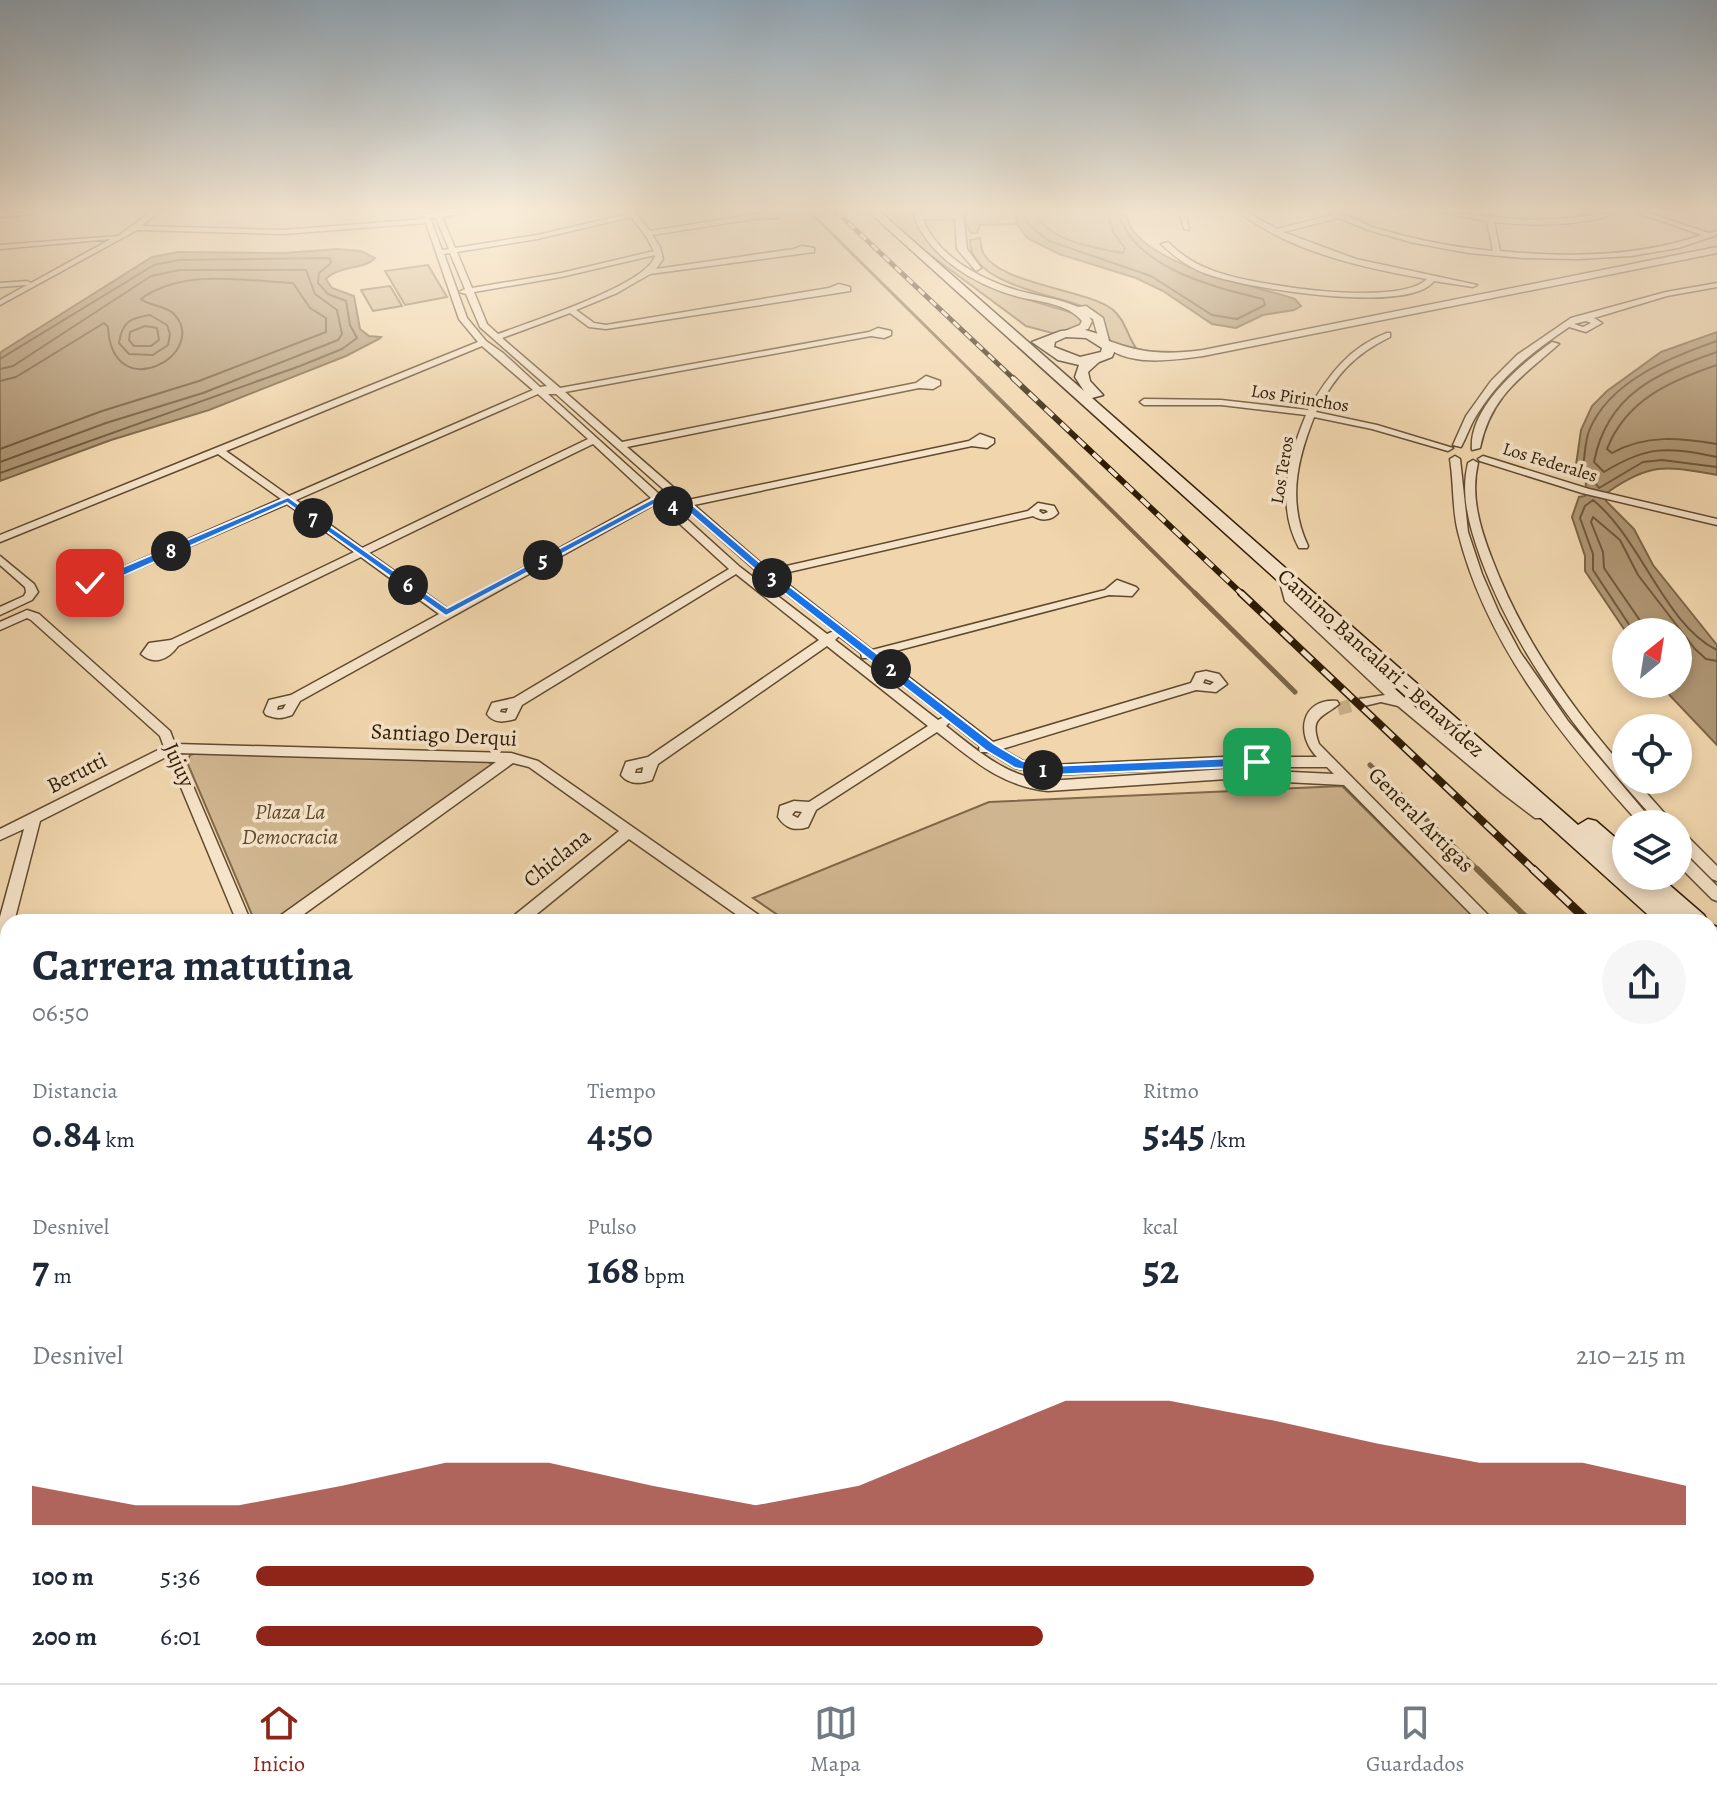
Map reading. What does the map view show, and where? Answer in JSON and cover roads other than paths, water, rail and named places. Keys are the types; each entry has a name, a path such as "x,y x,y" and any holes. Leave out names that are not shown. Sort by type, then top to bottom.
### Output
{"main road":[{"name":"Camino Bancalari - Benavídez","path":"964,291 1663,914"},
{"name":"Camino Bancalari - Benavídez","path":"966,291 1064,363 1091,403"},
{"name":"Camino Bancalari - Benavídez","path":"975,291 1028,329 1089,334 1106,342"},
{"path":"1067,333 1047,341 1050,351 1070,360 1096,359 1109,351 1106,342"},
{"name":"Camino Bancalari - Benavídez","path":"1096,359 1080,370 1080,379 1087,388 1612,848"},
{"path":"1660,890 1687,914"}],"street":[{"path":"0,303 21,291"},
{"path":"477,291 454,293 463,319 484,343 739,572 991,768 1012,778 1048,786 1324,757 1315,734 1322,716 1336,707"},
{"path":"0,539 611,291"},
{"path":"570,309 592,325 606,327 828,291"},
{"path":"1011,291 1081,313 1087,324 1067,333"},
{"path":"1030,291 1090,312 1101,323 1106,342 1141,358 1203,353"},
{"path":"1292,291 1363,295 1406,291"},
{"path":"1096,359 1153,362 1515,291"},
{"path":"1636,810 1571,735 1504,634 1473,566 1457,500 1454,451 1479,402 1502,374 1531,349 1574,320 1697,291"},
{"path":"1654,810 1590,739 1555,693 1513,623 1489,567 1473,514 1470,485 1478,461 1475,448 1492,405 1515,377 1545,351 1598,323 1697,291"},
{"path":"469,292 480,321 766,573 989,747 1020,765 1050,770 1225,768 1349,780"},
{"path":"1587,318 1598,323"},
{"path":"1570,325 1583,330"},
{"path":"99,582 540,392 871,334"},
{"name":"Los Teros","path":"1303,546 1293,527 1291,500 1298,450 1311,414 1334,376 1355,352 1387,335"},
{"path":"484,343 499,348 500,337"},
{"path":"1502,374 1515,377"},
{"path":"174,643 596,442 619,444 919,385"},
{"name":"Los Pirinchos","path":"1144,402 1216,402 1311,414 1375,428 1454,451"},
{"path":"295,698 446,613 663,503 686,504 972,443"},
{"path":"608,453 619,444"},
{"path":"1454,451 1475,448"},
{"path":"219,450 446,613"},
{"name":"Los Federales","path":"1454,451 1478,461 1586,491 1717,522"},
{"path":"517,702 739,572 766,573 1034,513"},
{"path":"0,559 30,586 32,592 28,598 0,611"},
{"path":"1473,566 1489,567"},
{"path":"757,586 766,573"},
{"path":"1283,575 1289,599 1400,703 1467,760 1589,848"},
{"path":"857,661 871,653 1109,592"},
{"name":"Jujuy","path":"0,626 27,614 35,617 165,734 241,914"},
{"path":"652,761 841,631"},
{"path":"1372,676 1374,689 1361,699 1381,698 1400,703"},
{"path":"973,754 1196,686"},
{"path":"811,807 952,717"},
{"name":"Santiago Derqui","path":"173,748 511,758 533,764 747,914"},
{"name":"Berutti","path":"0,835 173,748"},
{"name":"General Artigas","path":"1324,757 1480,914"},
{"path":"293,914 511,758"},
{"path":"8,914 33,820"},
{"name":"Chiclana","path":"526,914 629,831"},
{"path":"1692,853 1707,872 1717,895"}],"water":[{"path":"99,291 339,291 354,296 360,329 369,336 381,337 346,356 209,410 111,440 0,481 0,353"},
{"path":"1163,291 1265,291 1295,299 1301,306 1263,315 1236,328 1212,324"},
{"path":"1717,332 1717,475 1671,469 1648,471 1608,492 1606,501 1634,529 1653,565 1717,645 1717,745 1692,719 1692,714 1688,714 1672,698 1692,698 1692,618 1617,618 1585,571 1585,556 1572,517 1579,497 1585,496 1586,482 1575,472 1581,430 1592,406 1607,391 1661,352"}],"waterway":[{"path":"889,291 980,380"},
{"path":"978,378 1197,595"},
{"path":"1195,593 1295,692"},
{"path":"1370,765 1479,871"},
{"path":"1477,869 1523,914"}],"tunnel":[{"path":"1338,709 1364,702"}],"railway":[{"path":"920,291 1015,380"},
{"path":"1013,378 1243,595"},
{"path":"1241,593 1535,871"},
{"path":"1533,869 1581,914"}],"park label":[{"name":"Plaza La Democracia","path":"290,824"}]}
